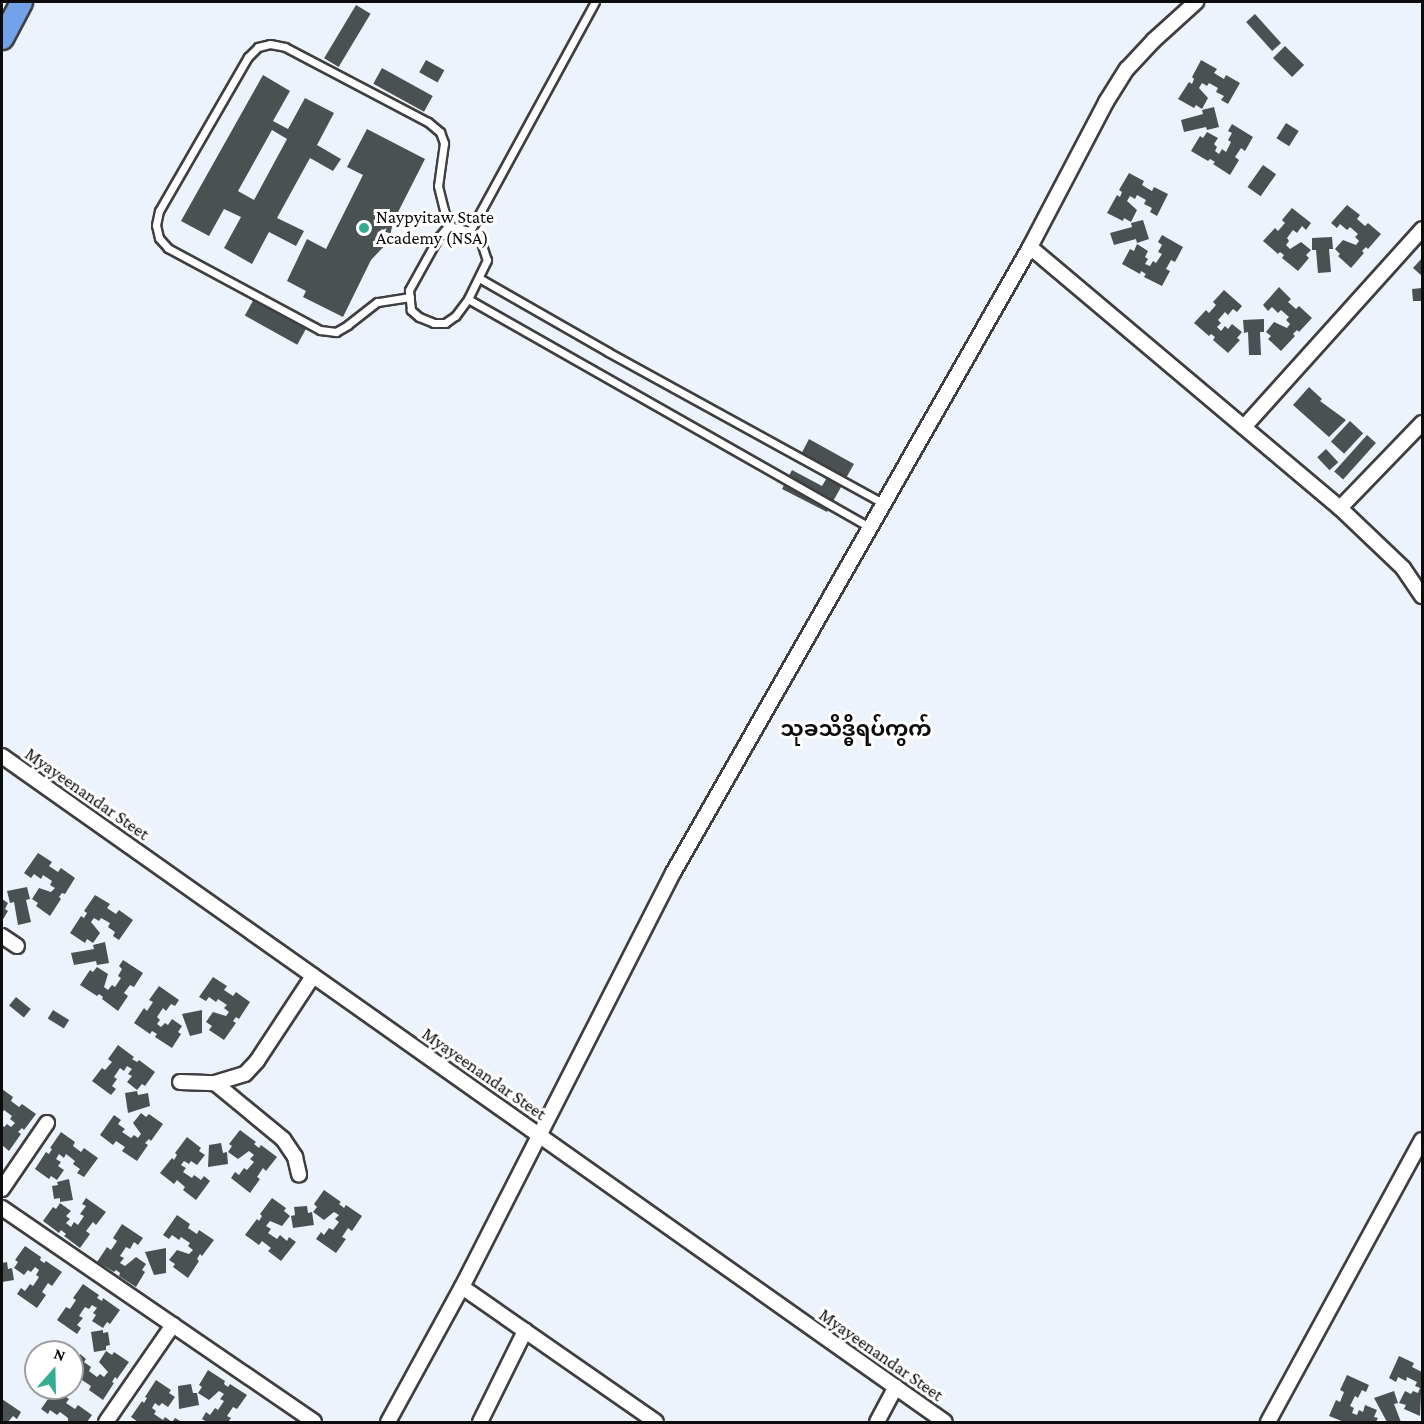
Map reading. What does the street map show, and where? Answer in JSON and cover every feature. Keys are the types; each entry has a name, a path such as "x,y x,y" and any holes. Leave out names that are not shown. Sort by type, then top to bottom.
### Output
{"main road":[{"path":"2,38 21,2"}],"street":[{"path":"388,1422 462,1287 673,873 1030,247 1106,102 1127,69 1154,40 1196,2"},
{"path":"1244,427 1422,229"},
{"path":"1030,247 1340,508 1403,568 1422,596"},
{"path":"1340,508 1422,423"},
{"name":"Myayeenandar Steet","path":"2,756 945,1422"},
{"path":"2,936 17,946"},
{"path":"180,1082 215,1083 245,1074 257,1061 313,976"},
{"path":"215,1083 283,1139 295,1157 299,1175"},
{"path":"2,1189 47,1123"},
{"path":"1268,1422 1422,1140"},
{"path":"2,1208 314,1422"},
{"path":"462,1287 656,1422"},
{"path":"106,1422 173,1325"},
{"path":"480,1422 525,1331"},
{"path":"877,1422 896,1388"}],"lane":[{"path":"470,231 595,2"},
{"path":"410,297 377,302 336,332 320,330 168,248 159,238 156,225 159,211 248,57 258,47 270,44 285,47 428,122 440,132 444,143 438,186 448,226"},
{"path":"448,226 470,231 480,239 487,260 468,298 455,316 445,323 419,317 411,310 409,290 438,238 448,226"},
{"path":"479,278 608,352 884,503"},
{"path":"468,298 870,527"}],"building":[{"path":"356,5 371,14 339,67 324,58"},
{"path":"1255,14 1281,43 1272,51 1246,22"},
{"path":"1285,46 1304,65 1292,77 1273,58"},
{"path":"426,60 444,70 438,82 419,72"},
{"path":"1201,60 1217,69 1214,73 1224,79 1226,75 1240,83 1228,104 1221,100 1224,96 1216,92 1218,88 1209,83 1207,86 1202,83 1199,88 1208,98 1202,109 1196,105 1194,108 1178,99 1189,82 1192,84 1194,79 1192,77"},
{"path":"382,68 433,96 424,112 373,84"},
{"path":"263,75 290,91 273,121 288,129 305,98 334,113 317,145 341,159 333,171 310,158 277,218 304,231 296,246 269,232 252,264 224,248 241,217 224,209 209,236 181,221","holes":["272,130 287,139 254,200 238,191"]},
{"path":"1214,107 1219,127 1207,130 1206,127 1184,132 1181,120 1203,114 1202,110"},
{"path":"1286,123 1299,131 1289,146 1276,138"},
{"path":"1232,124 1253,137 1245,151 1241,148 1235,157 1239,160 1230,175 1213,164 1215,162 1210,159 1208,161 1191,151 1200,136 1203,138 1207,132 1218,138 1214,144 1217,147 1215,151 1219,154 1222,149 1226,152 1231,142 1228,140 1232,133 1228,131"},
{"name":"Naypyitaw State Academy (NSA)","path":"367,129 425,159 393,222 389,241 371,260 343,317 303,297 306,291 287,281 307,239 326,249 363,175 347,167"},
{"path":"1263,165 1276,174 1261,196 1248,187"},
{"path":"1129,173 1144,181 1142,185 1152,191 1154,187 1168,194 1157,216 1150,212 1152,208 1144,204 1146,200 1137,195 1135,199 1130,196 1127,201 1137,210 1131,222 1124,218 1123,221 1107,213 1117,195 1120,197 1122,192 1119,190"},
{"path":"1347,205 1360,215 1357,219 1365,226 1368,223 1381,234 1368,249 1366,247 1362,251 1364,253 1351,268 1338,256 1340,254 1335,249 1343,240 1356,245 1359,241 1355,237 1358,234 1350,227 1347,230 1340,224 1337,228 1331,223"},
{"path":"1292,208 1311,223 1306,230 1302,226 1297,233 1293,230 1287,238 1289,241 1286,245 1290,249 1301,242 1311,250 1306,255 1309,258 1298,271 1282,258 1284,255 1280,252 1278,254 1263,241 1275,228 1278,231 1285,223 1282,220"},
{"path":"1143,220 1149,239 1137,243 1136,239 1114,245 1110,233 1132,227 1131,223"},
{"path":"1162,235 1183,247 1175,262 1171,260 1166,269 1170,271 1162,286 1144,277 1146,274 1141,271 1140,274 1122,264 1130,249 1134,251 1137,244 1148,251 1145,264 1150,266 1153,261 1156,263 1162,254 1158,252 1162,245 1158,242"},
{"path":"1332,237 1333,249 1329,249 1331,272 1318,273 1316,250 1312,250 1312,238"},
{"path":"1422,258 1422,276 1413,268"},
{"path":"1279,287 1291,299 1288,302 1296,309 1299,306 1312,318 1299,332 1297,330 1293,334 1295,336 1281,351 1268,339 1271,336 1266,332 1274,322 1287,328 1290,324 1286,320 1289,317 1281,310 1278,313 1272,307 1268,311 1263,305"},
{"path":"1422,288 1422,301 1413,301 1412,289"},
{"path":"1224,290 1242,306 1237,312 1233,309 1228,315 1225,312 1218,320 1221,323 1217,327 1221,331 1225,326 1228,329 1232,324 1242,332 1237,338 1240,340 1228,353 1213,340 1215,337 1211,334 1209,336 1194,323 1206,310 1209,313 1216,305 1213,302"},
{"path":"254,299 306,328 297,345 245,316"},
{"path":"1264,319 1264,332 1260,332 1261,355 1249,355 1248,332 1244,333 1243,320"},
{"path":"1309,387 1322,399 1320,401 1346,420 1329,437 1293,405"},
{"path":"1350,421 1363,433 1344,454 1331,441"},
{"path":"1367,435 1376,443 1343,479 1334,471"},
{"path":"809,439 854,464 827,512 782,489 792,470 822,486 828,476 798,460"},
{"path":"1326,449 1338,462 1329,470 1317,457"},
{"path":"38,853 52,862 49,866 58,872 61,868 75,878 65,894 62,893 59,897 61,899 50,916 36,906 38,903 32,899 39,888 51,892 55,888 50,885 52,881 43,875 41,879 34,874 31,878 24,873"},
{"path":"27,887 30,899 26,900 31,922 18,925 14,902 10,903 7,891"},
{"path":"95,895 110,904 107,908 116,914 119,910 133,920 119,940 113,936 115,932 108,927 110,923 101,918 99,921 94,918 91,922 100,933 93,943 87,939 85,943 70,933 81,916 84,918 87,913 84,911"},
{"path":"2,899 8,903 5,909 8,911 2,921"},
{"path":"105,942 109,963 97,965 96,961 74,965 71,953 94,949 93,945"},
{"path":"123,960 143,973 134,987 130,985 124,993 128,996 118,1011 99,994 97,996 80,985 90,970 93,972 97,967 108,974 104,987 108,990 112,985 115,987 121,978 118,976 122,969 119,966"},
{"path":"213,977 227,986 224,990 233,996 236,992 250,1002 239,1019 236,1017 233,1021 236,1023 224,1040 209,1030 212,1026 206,1022 213,1012 226,1016 229,1012 224,1008 227,1005 218,999 216,1002 209,997 206,1001 199,997"},
{"path":"159,986 179,1000 175,1006 171,1004 166,1011 163,1008 157,1017 160,1020 157,1024 161,1027 165,1023 168,1025 172,1019 182,1026 178,1032 181,1034 172,1048 155,1037 157,1034 152,1031 150,1034 134,1023 144,1008 147,1011 153,1002 149,1000"},
{"path":"16,997 31,1009 24,1018 9,1006"},
{"path":"53,1010 69,1020 64,1029 48,1018"},
{"path":"202,1010 202,1033 190,1036 182,1014"},
{"path":"118,1045 134,1057 132,1059 137,1062 139,1060 155,1072 145,1086 142,1084 137,1090 127,1082 132,1076 128,1074 132,1069 127,1066 124,1071 120,1068 114,1077 117,1079 112,1086 116,1089 111,1095 92,1081 102,1068 105,1070 112,1062 108,1059"},
{"path":"2,1089 13,1097 11,1101 19,1107 22,1104 36,1114 24,1130 22,1128 18,1132 21,1134 9,1151 2,1145 2,1125 4,1127 7,1124 11,1127 15,1123 10,1119 12,1116 4,1110 2,1113"},
{"path":"137,1091 138,1095 148,1093 150,1106 128,1113 125,1093"},
{"path":"141,1113 146,1117 149,1114 163,1124 151,1141 149,1139 145,1143 148,1145 137,1161 122,1151 125,1147 116,1141 113,1145 100,1135 114,1115 121,1120 118,1124 125,1129 122,1132 131,1138 134,1135 138,1138 141,1134 133,1123"},
{"path":"240,1130 256,1142 254,1144 259,1148 261,1145 277,1157 266,1171 263,1168 257,1177 260,1179 250,1193 231,1178 235,1172 239,1175 244,1168 247,1170 254,1162 250,1159 254,1155 249,1151 238,1159 228,1152 232,1146 229,1144"},
{"path":"61,1132 75,1142 73,1146 81,1152 84,1148 98,1158 84,1177 77,1173 80,1169 73,1164 75,1161 66,1154 64,1158 59,1154 56,1159 61,1162 58,1166 64,1170 57,1180 51,1176 49,1179 35,1169 46,1152 49,1154 52,1149 50,1148"},
{"path":"187,1137 201,1148 199,1151 205,1155 197,1165 191,1161 189,1164 184,1161 181,1165 186,1168 183,1172 192,1178 194,1175 201,1180 204,1176 210,1181 196,1200 183,1190 185,1187 177,1180 174,1184 160,1173 172,1158 174,1160 177,1155 175,1153"},
{"path":"221,1143 223,1153 227,1152 228,1164 208,1167 209,1145"},
{"path":"69,1179 73,1200 60,1202 60,1198 54,1199 52,1186"},
{"path":"324,1190 341,1202 339,1204 344,1208 346,1205 362,1216 352,1231 348,1228 342,1237 346,1239 336,1253 316,1239 321,1232 324,1235 329,1228 333,1230 339,1222 335,1219 339,1215 334,1212 324,1220 313,1212 317,1207 314,1204"},
{"path":"86,1198 106,1212 96,1225 93,1222 86,1231 90,1234 80,1248 64,1236 66,1234 61,1230 59,1233 43,1221 53,1207 56,1209 60,1203 71,1211 66,1216 70,1219 66,1223 71,1227 74,1222 78,1225 84,1216 80,1214 86,1206 82,1204"},
{"path":"272,1198 286,1208 284,1211 290,1216 282,1226 270,1221 266,1226 271,1229 268,1233 277,1239 280,1235 287,1241 289,1237 296,1242 281,1261 268,1251 271,1248 262,1241 259,1245 245,1235 257,1219 259,1221 262,1216 260,1214"},
{"path":"307,1206 308,1213 312,1212 314,1225 293,1228 291,1216 295,1215 294,1207"},
{"path":"177,1215 190,1224 188,1228 197,1234 199,1230 214,1240 202,1256 200,1254 197,1259 199,1261 188,1278 173,1267 175,1264 169,1260 177,1250 189,1254 193,1250 188,1246 190,1243 181,1237 179,1240 172,1235 169,1239 163,1235"},
{"path":"122,1224 143,1238 138,1245 134,1242 130,1249 126,1247 120,1256 124,1258 120,1263 125,1266 136,1257 146,1264 142,1270 145,1272 136,1287 119,1276 120,1273 116,1270 114,1272 97,1262 107,1247 111,1250 117,1241 113,1238"},
{"path":"25,1246 41,1257 40,1260 44,1263 46,1261 62,1272 52,1286 48,1283 42,1292 46,1295 37,1308 17,1294 21,1288 25,1291 30,1284 33,1286 39,1277 36,1275 39,1270 35,1267 24,1275 14,1268 18,1262 15,1260"},
{"path":"166,1248 166,1273 154,1275 145,1252"},
{"path":"7,1262 8,1269 12,1268 14,1280 2,1282 2,1263"},
{"path":"83,1284 99,1295 97,1298 102,1301 103,1298 120,1310 110,1324 107,1322 103,1328 92,1321 96,1315 93,1313 97,1308 92,1305 89,1309 85,1307 79,1316 83,1318 77,1325 81,1328 77,1334 57,1320 66,1307 70,1309 76,1300 73,1298"},
{"path":"103,1330 103,1333 108,1332 110,1345 106,1346 106,1350 94,1352 91,1332"},
{"path":"106,1351 112,1355 114,1352 129,1362 117,1379 115,1377 112,1382 114,1383 103,1400 89,1390 91,1386 84,1381 84,1362 91,1367 89,1371 97,1377 100,1374 104,1377 108,1372 99,1362"},
{"path":"1399,1356 1414,1363 1412,1367 1422,1372 1420,1416 1404,1409 1406,1405 1399,1403 1405,1391 1411,1394 1413,1391 1418,1393 1420,1388 1415,1386 1417,1382 1407,1377 1406,1381 1398,1377 1396,1382 1389,1378"},
{"path":"208,1370 225,1381 224,1384 228,1387 230,1384 247,1395 237,1409 233,1407 227,1416 231,1418 228,1422 207,1422 202,1419 206,1412 210,1415 215,1408 218,1410 224,1401 220,1399 224,1394 219,1391 209,1400 198,1393 202,1387 199,1385"},
{"path":"1347,1375 1369,1385 1366,1392 1362,1390 1358,1398 1355,1396 1350,1406 1354,1408 1352,1413 1357,1415 1359,1410 1363,1412 1365,1405 1377,1410 1374,1417 1378,1418 1376,1422 1344,1422 1329,1416 1336,1400 1340,1402 1344,1392 1340,1390"},
{"path":"156,1380 171,1390 169,1393 175,1397 168,1407 162,1403 159,1406 155,1403 152,1408 156,1411 154,1414 163,1420 165,1417 172,1422 138,1422 131,1417 142,1401 144,1403 147,1398 145,1397"},
{"path":"191,1384 193,1393 197,1393 199,1405 179,1409 178,1386"},
{"path":"1394,1391 1398,1403 1394,1404 1401,1422 1387,1422 1374,1398"},
{"path":"2,1399 21,1412 17,1419 13,1416 8,1422 2,1422"},
{"path":"47,1400 68,1400 66,1403 75,1409 78,1405 92,1415 87,1422 68,1422 68,1418 60,1412 57,1415 50,1410 48,1414 41,1409"}],"place":[{"name":"Naypyitaw State Academy (NSA)","path":"364,228"}],"district":[{"name":"သုခသိဒ္ဓိရပ်ကွက်","path":"856,729"}]}
